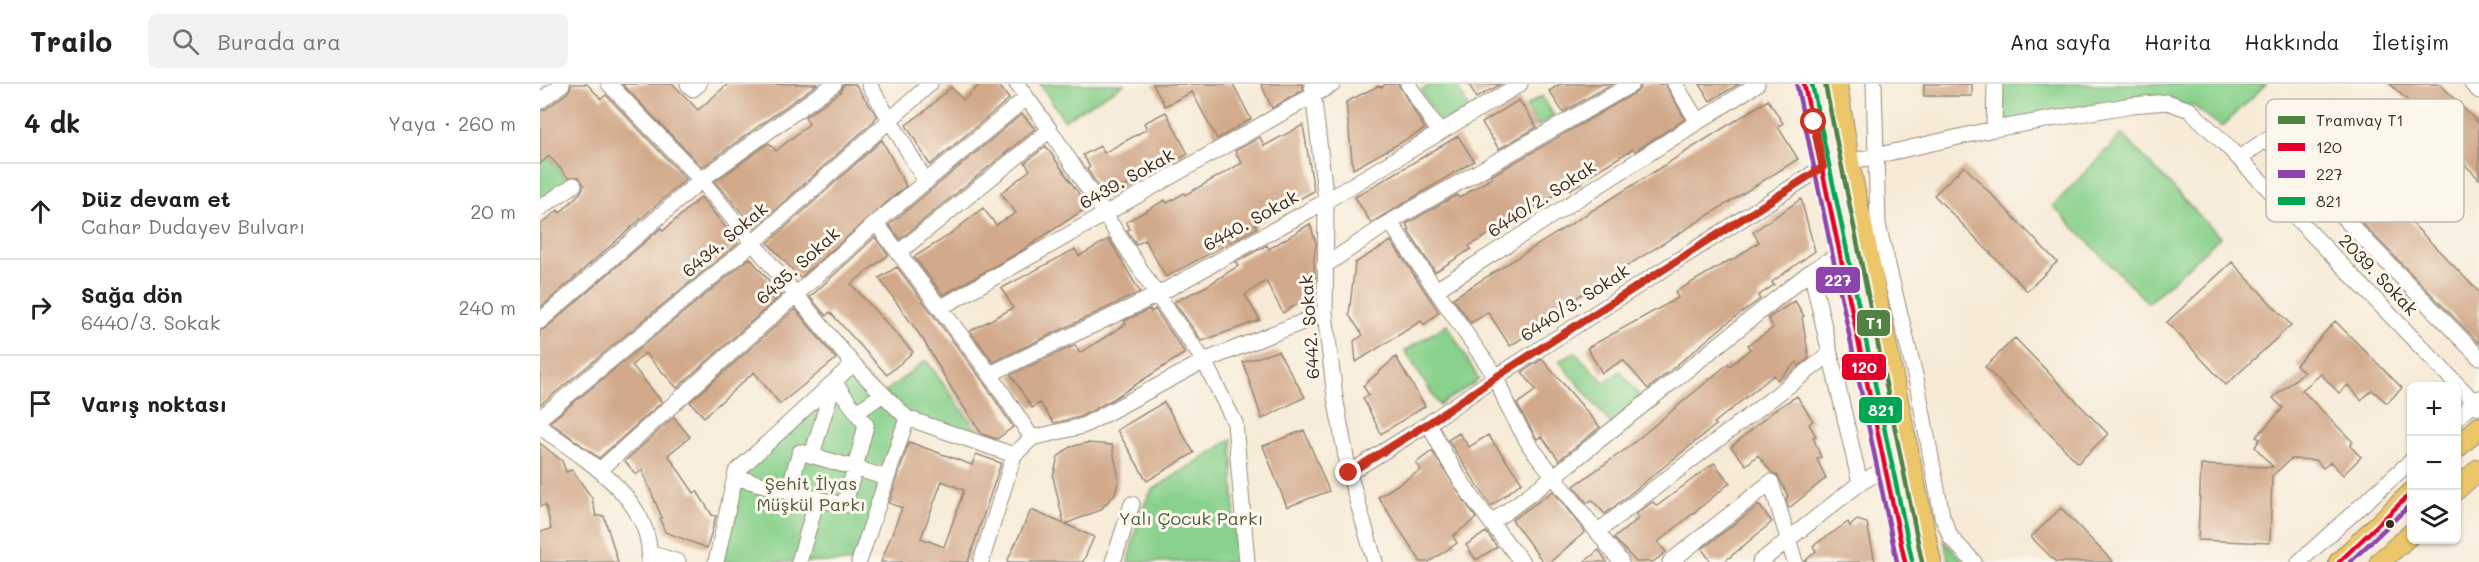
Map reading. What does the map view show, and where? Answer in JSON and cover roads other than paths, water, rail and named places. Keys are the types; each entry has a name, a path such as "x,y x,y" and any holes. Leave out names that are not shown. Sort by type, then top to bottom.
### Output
{"main road":[{"path":"1804,84 1905,562"},
{"path":"1837,84 1849,162 1931,562"},
{"path":"2461,445 2479,427"},
{"path":"2461,486 2479,469"},
{"path":"2339,562 2407,497"},
{"path":"2380,562 2407,537"}],"street":[{"path":"540,101 562,84"},
{"path":"609,84 701,180 854,364 907,418 1014,455"},
{"path":"688,84 693,89 699,84"},
{"path":"540,321 701,180 834,84"},
{"path":"869,84 926,182"},
{"name":"6434. Sokak","path":"540,418 753,243 930,84"},
{"path":"1017,84 1050,130 1157,295 1204,361 1235,423 1247,562"},
{"name":"6439. Sokak","path":"940,309 1314,89 1333,84"},
{"path":"1408,84 1438,132"},
{"name":"6440. Sokak","path":"990,374 1157,295 1326,201 1520,84"},
{"path":"1324,266 1390,222 1632,84"},
{"path":"1675,84 1698,122"},
{"name":"6440/2. Sokak","path":"1436,290 1757,84"},
{"path":"1874,84 1878,225 1917,383 1942,516 1951,538 1974,562"},
{"path":"1994,129 1995,84"},
{"path":"2472,84 2479,91"},
{"name":"6442. Sokak","path":"1314,89 1326,201 1325,313 1335,397 1349,473 1375,562"},
{"name":"6435. Sokak","path":"601,470 876,223 1026,98"},
{"name":"2039. Sokak","path":"1849,162 1994,129 2132,105 2167,102 2190,110 2266,186"},
{"path":"898,253 1050,130"},
{"path":"2239,158 2266,140"},
{"name":"6440/3. Sokak","path":"1349,473 1823,167"},
{"path":"540,208 574,185"},
{"path":"1390,222 1496,377 1508,407 1530,446 1621,562"},
{"name":"2039. Sokak","path":"2301,222 2478,403"},
{"path":"2348,222 2479,357"},
{"path":"876,223 990,374 1032,438"},
{"path":"1491,523 1553,477 1811,271 1841,253"},
{"path":"1811,271 1860,483"},
{"path":"981,562 1014,455 1032,438 1083,426 1204,361 1325,313"},
{"path":"1597,532 1830,354"},
{"path":"716,562 736,472 854,364"},
{"path":"735,477 817,500 844,505 867,425 834,382"},
{"path":"812,455 834,382"},
{"path":"857,412 883,394"},
{"path":"2461,416 2478,403"},
{"path":"860,562 907,418"},
{"path":"1429,423 1439,447 1463,486 1522,562"},
{"path":"540,427 601,470 630,502 642,525 650,557 678,562"},
{"path":"788,492 800,452 887,478"},
{"path":"2299,562 2407,465"},
{"path":"1760,562 1860,483 1886,468"},
{"path":"1670,562 1771,482 1790,539 1795,562"},
{"path":"799,562 817,500"},
{"path":"1113,562 1132,504"}],"tram line":[{"name":"T1","path":"1825,84 1922,562"}],"park label":[{"name":"Şehit İlyas Müşkül Parkı","path":"811,494"},
{"name":"Yalı Çocuk Parkı","path":"1191,519"}]}
